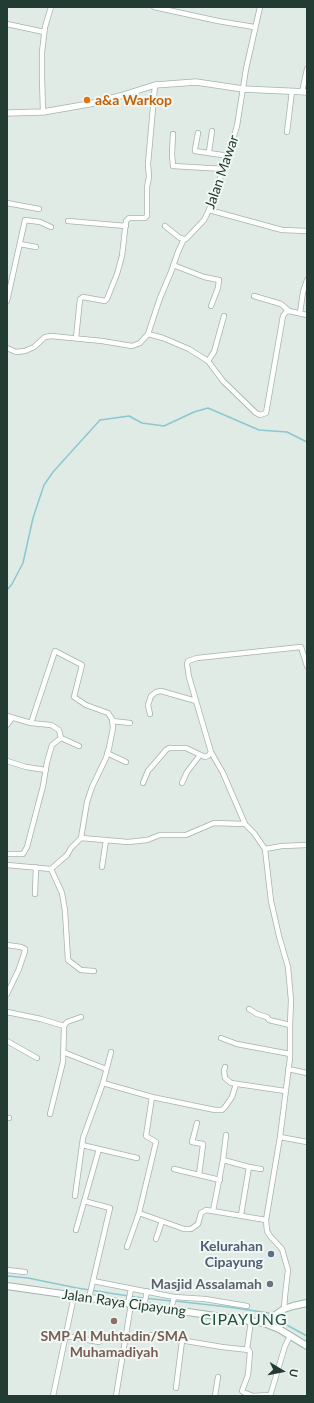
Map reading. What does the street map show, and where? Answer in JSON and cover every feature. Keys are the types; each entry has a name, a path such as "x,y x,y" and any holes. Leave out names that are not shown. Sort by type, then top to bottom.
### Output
{"main road":[{"name":"Jalan Raya Cipayung","path":"7,1286 129,1303 144,1303 252,1321 267,1320 280,1326 307,1346"},
{"path":"267,1320 293,1306 307,1303"},
{"path":"280,1326 281,1313"}],"street":[{"path":"44,112 42,78 44,32 51,7"},
{"path":"154,7 218,22 254,27"},
{"name":"Jalan Mawar","path":"148,334 160,298 184,239 186,239 204,220 210,210 237,126 254,27 260,7"},
{"path":"7,24 44,32"},
{"path":"7,112 44,112 89,104 155,85 196,82 243,89 305,92 307,69"},
{"path":"76,338 81,298 83,297 105,301 109,297 122,256 126,221 129,218 145,218 147,216 147,187 149,177 148,164 155,85"},
{"path":"288,132 292,91"},
{"path":"208,152 212,131"},
{"path":"198,133 195,151 228,156"},
{"path":"173,134 172,154 174,166 224,169"},
{"path":"7,203 39,209"},
{"path":"210,210 282,230 307,231"},
{"path":"7,301 25,220 40,222 51,227"},
{"path":"68,222 126,226"},
{"path":"165,226 180,238 184,239"},
{"path":"20,244 36,247"},
{"path":"173,265 204,277 219,280 218,288 211,306"},
{"path":"7,272 14,272"},
{"path":"300,314 303,292 307,280"},
{"path":"254,296 281,304 289,311 307,315"},
{"path":"7,348 16,352 23,352 34,347 45,337 51,336 102,341 132,346 140,343 148,334 163,338 189,349 208,361 218,375 256,413 260,415 266,413 284,316 286,312 289,311"},
{"path":"208,361 214,352 224,316"},
{"path":"281,1313 285,1296 288,1270 282,1249 267,1231 266,1220 280,1137 290,1054 291,1000 288,967 271,900 265,849 254,833 245,824 223,773 211,752 189,677 187,664 188,661 197,658 301,647 307,666"},
{"path":"7,864 51,869 67,855 71,848 81,838 87,802 92,786 108,753 113,728 108,713 86,706 74,697 82,665 54,651 31,722"},
{"path":"150,714 148,705 151,696 156,692 161,691 196,701"},
{"path":"7,726 9,717 51,725 59,730 60,738"},
{"path":"112,722 130,723"},
{"path":"60,738 79,746"},
{"path":"7,854 19,854 24,852 33,827 52,745 60,738"},
{"path":"143,783 148,771 169,748 186,748 206,757 211,752"},
{"path":"108,753 126,762"},
{"path":"182,783 187,772 200,755"},
{"path":"7,761 26,767 46,770"},
{"path":"81,838 128,842 147,840 160,835 186,835 214,823 245,824"},
{"path":"102,867 106,840"},
{"path":"265,849 282,846 307,845"},
{"path":"35,894 36,867"},
{"path":"51,869 62,893 65,911 68,960 82,970 94,971"},
{"path":"7,945 21,947 25,949 25,951 19,969 7,994"},
{"path":"249,1008 257,1014 267,1017 269,1020 290,1025"},
{"path":"7,1012 42,1019 64,1026"},
{"path":"50,1114 60,1077 64,1026 67,1022 81,1017"},
{"path":"221,1038 236,1044 290,1054"},
{"path":"7,1040 37,1058"},
{"path":"63,1052 106,1069"},
{"path":"75,1196 83,1138 103,1084 111,1052"},
{"path":"226,1067 224,1071 225,1078 232,1083 285,1091"},
{"path":"288,1069 307,1073"},
{"path":"103,1084 125,1088 152,1097 215,1110 222,1110 225,1107 232,1097 236,1084"},
{"path":"127,1248 139,1213 156,1142 146,1136 152,1097"},
{"path":"197,1123 192,1142 203,1145 199,1175"},
{"path":"213,1211 220,1180 226,1135"},
{"path":"280,1137 307,1142"},
{"path":"82,1145 137,1158"},
{"path":"76,1230 99,1149"},
{"path":"223,1160 261,1169"},
{"path":"241,1215 249,1167"},
{"path":"174,1169 220,1180"},
{"path":"84,1201 110,1208 89,1297"},
{"path":"139,1213 184,1229 191,1229 198,1224 201,1213 206,1210 266,1220"},
{"path":"156,1239 162,1221"},
{"path":"7,1270 24,1272"},
{"path":"92,1283 174,1298 205,1299 247,1306"},
{"path":"116,1396 131,1290"},
{"path":"144,1303 147,1292"},
{"path":"53,1396 74,1296"},
{"path":"172,1308 174,1298"},
{"path":"252,1321 247,1349 250,1352 249,1368 242,1391 245,1393 253,1396 270,1396 285,1346 292,1336"},
{"path":"66,1336 99,1342"},
{"path":"150,1336 222,1347 247,1349"},
{"path":"176,1388 182,1341"},
{"path":"215,1396 218,1377"}],"waterway":[{"path":"7,590 12,584 23,563 33,518 44,485 53,472 100,420 129,416 142,423 164,426 194,412 208,408 259,430 287,432 307,442"},
{"path":"7,1276 28,1278 77,1288 135,1297 171,1301"},
{"path":"175,1301 228,1307 269,1313 272,1315"},
{"path":"283,1323 307,1336"}],"place":[{"name":"a&a Warkop","path":"87,100"},
{"name":"Kelurahan Cipayung","path":"271,1254"},
{"name":"Masjid Assalamah","path":"270,1284"},
{"name":"SMP Al Muhtadin/SMA Muhamadiyah","path":"114,1321"}],"district":[{"name":"CIPAYUNG","path":"244,1320"}]}
